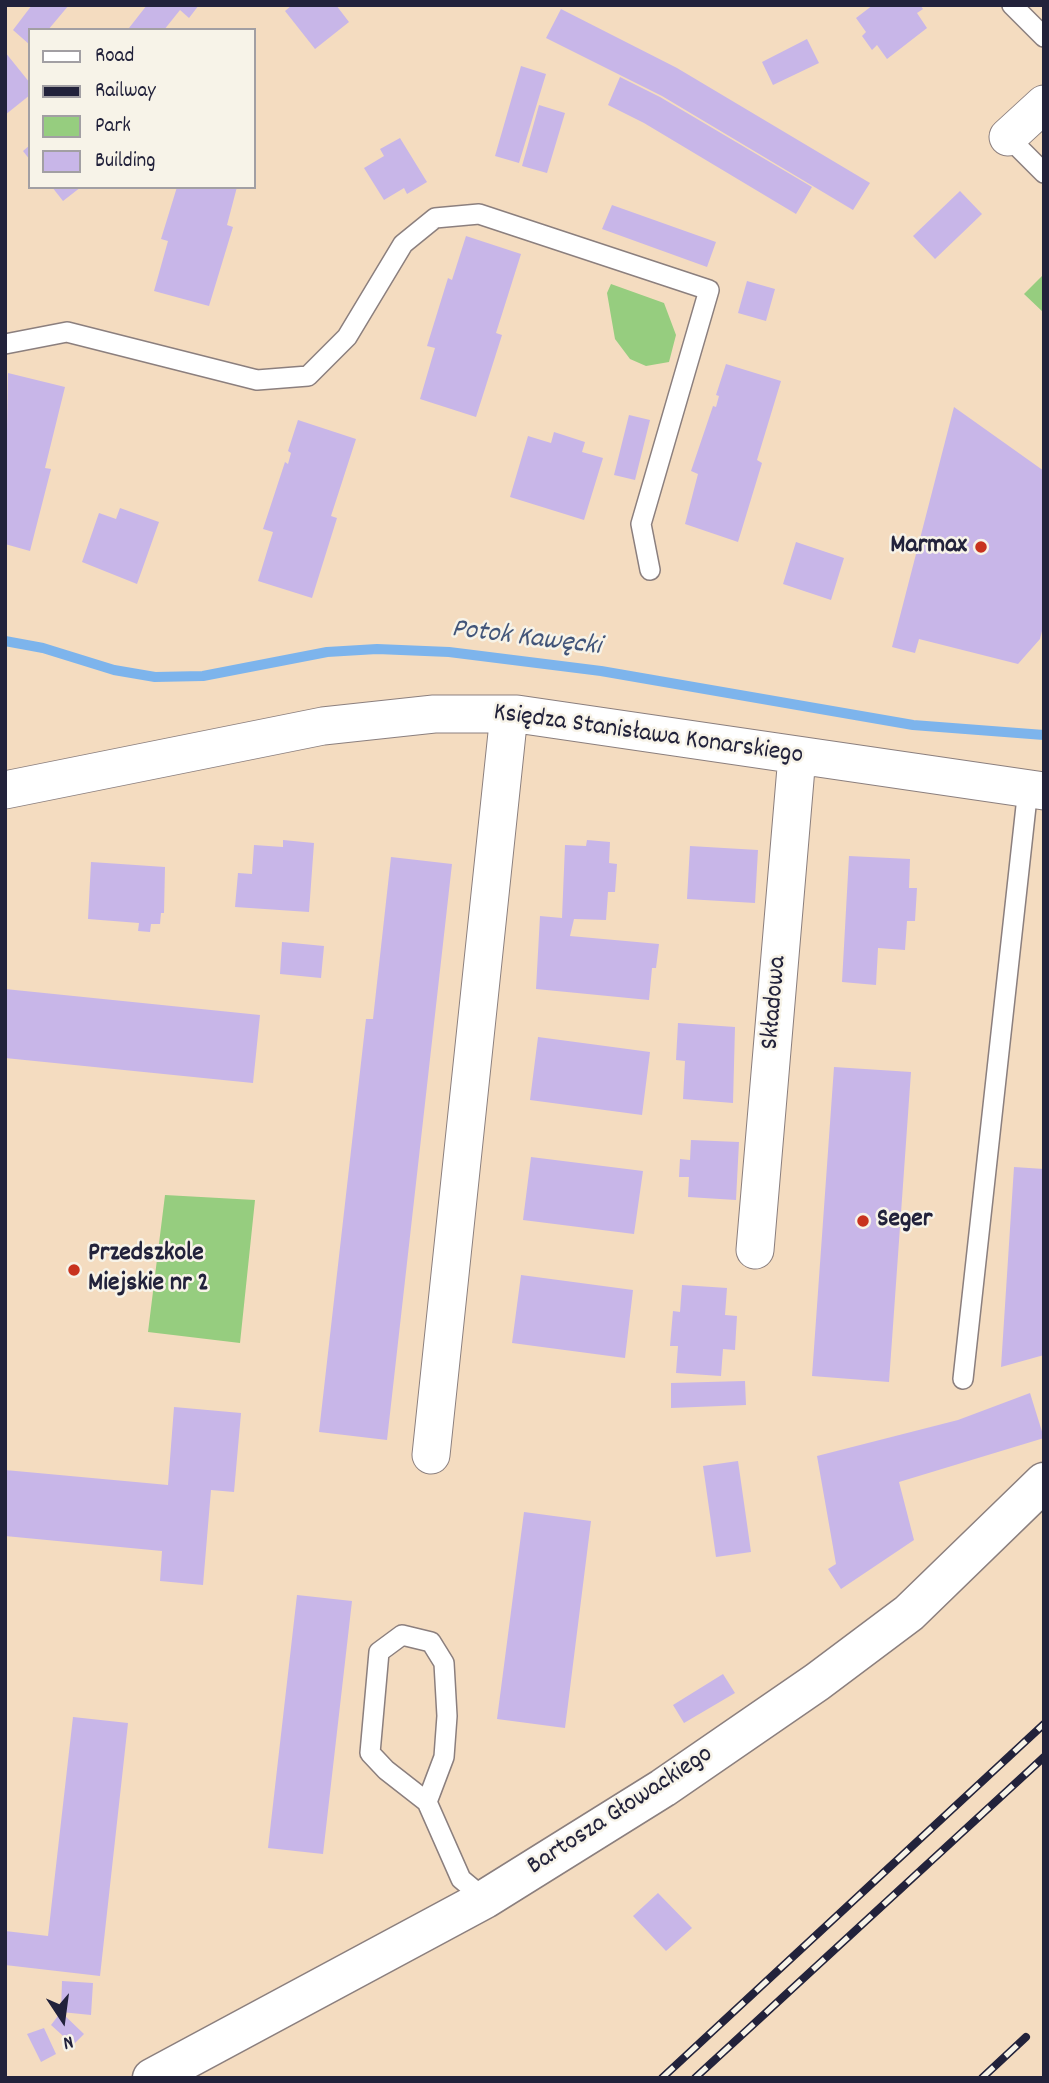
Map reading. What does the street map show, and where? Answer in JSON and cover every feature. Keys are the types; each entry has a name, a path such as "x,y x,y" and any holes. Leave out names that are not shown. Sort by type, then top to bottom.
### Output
{"street":[{"path":"1009,138 1044,104"},
{"name":"Księdza Stanisława Konarskiego","path":"5,790 358,720 434,714 509,714 1036,789"},
{"path":"431,1455 509,714"},
{"name":"Składowa","path":"755,1250 797,756"},
{"name":"Bartosza Głowackiego","path":"152,2078 485,1899 663,1788 817,1682 909,1613 1044,1482"}],"lane":[{"path":"1012,5 1044,37"},
{"path":"1009,138 1044,173"},
{"path":"5,344 67,332 257,380 308,376 347,337 403,244 435,218 470,215 479,215 709,290 641,524 650,570"},
{"path":"963,1379 1036,789"},
{"path":"426,1802 444,1757 447,1716 444,1663 431,1642 402,1635 379,1652 370,1754 426,1802 461,1879 485,1899"}],"green space":[{"path":"1044,274 1044,313 1024,294"},
{"path":"611,284 664,303 676,335 669,362 646,366 630,359 615,339 607,293"},
{"path":"165,1195 255,1200 240,1343 148,1332"}],"building":[{"path":"32,5 69,5 50,28 28,28 28,43 13,30"},
{"path":"147,5 199,5 189,18 180,10 166,28 129,28"},
{"path":"292,5 336,5 349,22 315,49 285,11"},
{"path":"873,5 920,5 923,9 917,13 927,28 887,59 877,45 872,50 862,36 866,32 856,18"},
{"path":"561,9 677,68 870,183 853,210 662,96 546,38"},
{"path":"807,39 819,63 773,85 762,62"},
{"path":"5,52 28,81 28,97 5,115"},
{"path":"521,66 546,74 519,163 495,156"},
{"path":"620,77 660,97 812,187 796,214 644,123 608,105"},
{"path":"539,105 565,113 547,173 522,166"},
{"path":"400,138 427,182 407,194 404,188 384,200 364,168 384,156 380,149"},
{"path":"54,189 78,189 63,201"},
{"path":"176,189 236,189 227,225 233,227 209,306 154,291 168,241 161,239"},
{"path":"960,191 982,214 935,259 913,236"},
{"path":"612,205 716,242 707,267 602,229"},
{"path":"466,236 521,254 496,333 502,335 476,417 420,399 435,348 427,346 448,278 452,280"},
{"path":"747,281 775,289 766,321 738,313"},
{"path":"726,364 781,381 757,460 762,463 738,542 685,524 698,474 691,471 713,406 716,407 719,396 716,395"},
{"path":"8,373 65,387 45,468 51,469 30,551 5,544"},
{"name":"Marmax","path":"954,407 1044,471 1044,623 1040,639 1018,664 919,639 915,653 892,647"},
{"path":"629,415 650,420 635,480 614,475"},
{"path":"298,420 356,439 331,516 337,518 312,598 258,581 273,532 263,529 285,462 288,464 291,453 288,451"},
{"path":"554,432 585,442 582,452 603,458 584,520 510,497 528,436 551,443"},
{"path":"120,508 159,522 137,584 82,562 99,513 116,519"},
{"path":"796,542 844,558 831,600 783,584"},
{"path":"283,840 314,843 309,912 235,907 238,873 252,874 254,845 283,847"},
{"path":"587,840 610,842 609,863 617,864 615,892 608,892 606,920 574,919 570,936 659,944 656,968 652,968 649,1000 536,989 540,916 562,918 565,845 586,846"},
{"path":"690,846 758,850 755,903 687,899"},
{"path":"849,856 910,859 909,888 917,888 915,921 907,921 905,950 878,948 876,985 842,982"},
{"path":"391,857 452,864 387,1440 319,1432 366,1019 373,1019"},
{"path":"91,862 165,867 164,913 161,913 160,924 151,924 150,932 138,931 139,923 88,919"},
{"path":"282,942 324,946 321,978 280,974"},
{"path":"5,989 260,1015 253,1083 5,1058"},
{"path":"678,1023 735,1027 733,1103 683,1099 685,1061 676,1060"},
{"path":"538,1037 650,1052 642,1115 530,1100"},
{"path":"834,1067 911,1072 889,1382 812,1376"},
{"path":"691,1140 739,1142 736,1200 688,1197 689,1177 679,1177 680,1159 690,1160"},
{"path":"531,1157 643,1171 634,1234 523,1220"},
{"path":"1014,1167 1044,1169 1044,1355 1001,1367"},
{"path":"521,1275 633,1290 625,1358 512,1343"},
{"path":"682,1285 727,1288 725,1315 737,1316 735,1350 723,1349 721,1376 676,1373 678,1346 670,1346 673,1311 680,1312"},
{"path":"745,1381 746,1405 671,1408 671,1383"},
{"path":"1030,1393 1044,1438 899,1482 914,1540 841,1589 828,1569 836,1564 817,1456 958,1420"},
{"path":"174,1407 241,1413 234,1492 211,1490 203,1585 160,1581 162,1551 5,1536 5,1470 168,1485"},
{"path":"738,1461 751,1552 716,1557 703,1466"},
{"path":"524,1512 591,1521 565,1728 497,1719"},
{"path":"297,1595 352,1601 323,1854 268,1848"},
{"path":"723,1674 735,1693 684,1723 673,1705"},
{"path":"73,1717 128,1723 100,1976 5,1965 5,1931 48,1936"},
{"path":"658,1893 692,1928 666,1951 633,1916"},
{"path":"62,1981 93,1983 91,2015 61,2012"},
{"path":"61,2012 84,2034 73,2045 51,2025"},
{"path":"44,2028 56,2054 41,2062 27,2034"}],"waterway":[{"name":"Potok Kawęcki","path":"5,641 43,648 114,670 155,677 203,676 327,652 377,649 449,652 601,671 913,725 1044,735"}],"railway":[{"path":"662,2078 1044,1724"},
{"path":"695,2078 1044,1757"},
{"path":"982,2078 1026,2037"}],"place":[{"name":"Marmax","path":"981,547"},
{"name":"Seger","path":"863,1221"},
{"name":"Przedszkole Miejskie nr 2","path":"74,1270"}]}
